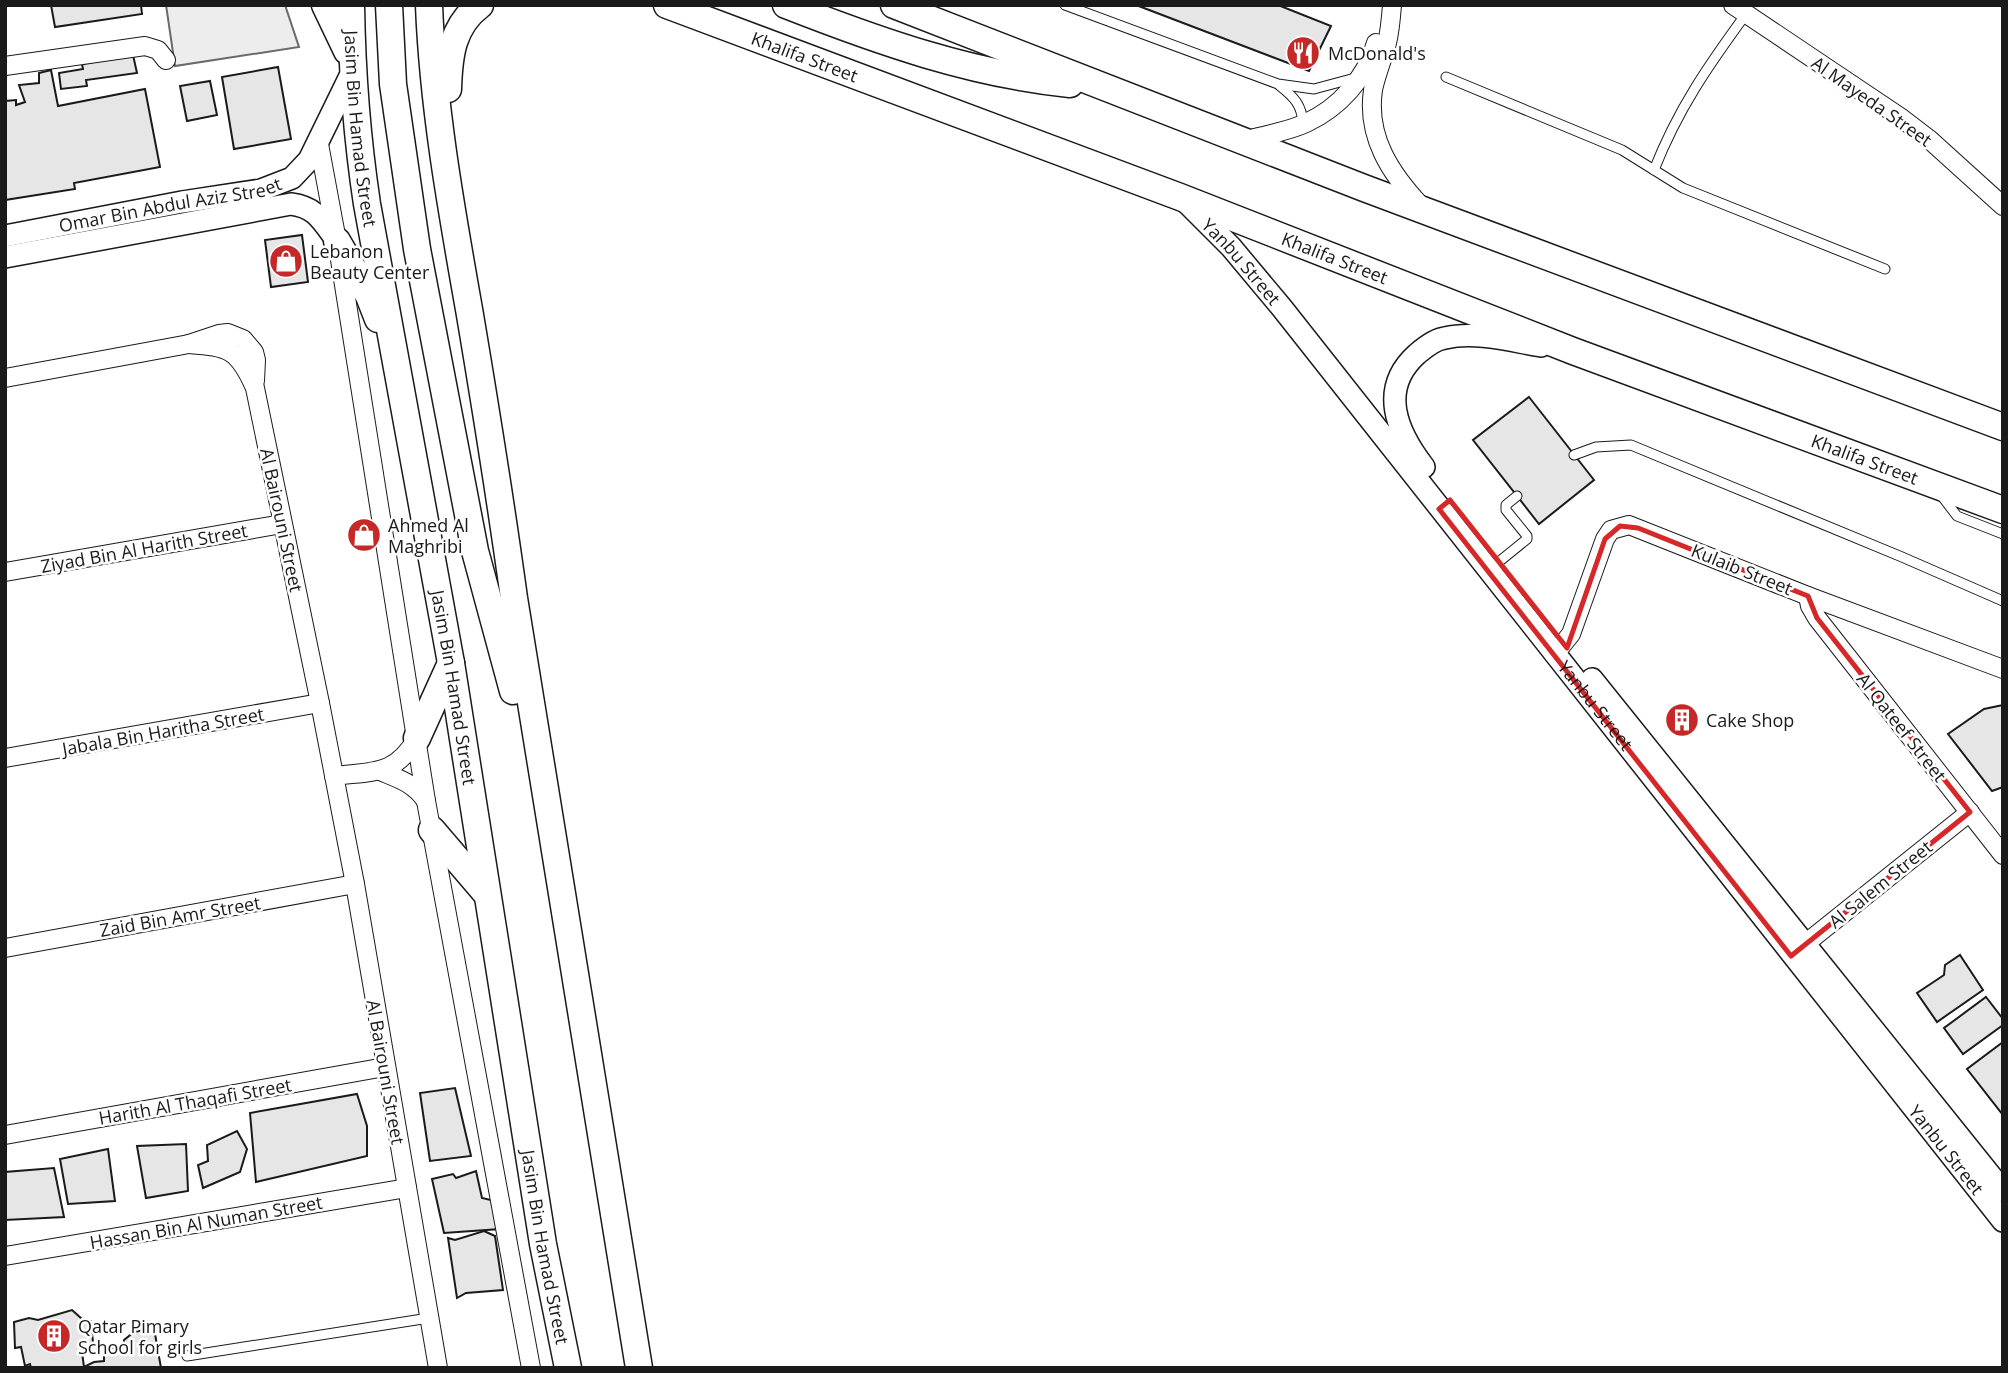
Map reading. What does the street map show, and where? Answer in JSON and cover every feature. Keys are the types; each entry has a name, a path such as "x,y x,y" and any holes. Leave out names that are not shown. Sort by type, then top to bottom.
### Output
{"main road":[{"path":"325,5 343,40 352,69"},
{"name":"Jasim Bin Hamad Street","path":"351,5 352,69 367,204 451,663 543,1244 568,1368"},
{"path":"389,5 400,144 417,249 475,551 553,842"},
{"path":"429,5 446,181 500,495 514,598 639,1368"},
{"path":"446,181 449,67 453,39 464,21 480,5"},
{"name":"Khalifa Street","path":"645,5 674,8 1180,197 1573,351 2003,510"},
{"path":"786,5 900,48 974,68 1036,80 1103,87"},
{"path":"894,5 1426,211 2003,427"},
{"path":"337,241 369,296 400,376"},
{"path":"417,738 451,663"},
{"path":"432,830 486,893"}],"street":[{"path":"1243,141 1303,124 1338,102 1361,76 1374,51 1382,5"},
{"path":"1392,5 1387,42 1373,90 1373,123 1386,162 1398,182 1426,211"},
{"name":"Al Mayeda Street","path":"1740,10 1900,117 1930,140 2003,206"},
{"path":"5,66 145,46 158,50 166,60"},
{"name":"Omar Bin Abdul Aziz Street","path":"5,236 275,187 299,173 319,144 352,69"},
{"name":"Jasim Bin Hamad Street","path":"319,144 337,241 426,801 531,1368"},
{"name":"Yanbu Street","path":"1180,197 1251,270 1444,505 1798,950 2003,1221"},
{"name":"Omar Bin Abdul Aziz Street","path":"5,257 291,204 304,205 313,210 337,241"},
{"name":"Yanbu Street","path":"1444,505 1399,428 1395,408 1396,386 1405,365 1422,350 1443,338 1472,336 1573,351"},
{"name":"Al Bairouni Street","path":"5,378 189,344 218,346 235,354 247,369 255,388 355,884 438,1368"},
{"name":"Ziyad Bin Al Harith Street","path":"5,572 282,524"},
{"name":"Kulaib Street","path":"1559,650 1574,628 1605,539 1611,530 1620,526 1638,528 1808,596 2003,669"},
{"name":"Al Qateef Street","path":"1808,596 1817,618 2003,855"},
{"name":"Jabala Bin Haritha Street","path":"5,758 320,703"},
{"path":"334,776 380,771 397,765 417,738"},
{"path":"380,771 409,782 418,788 426,801"},
{"name":"Al Salem Street","path":"1798,950 1970,812"},
{"path":"1988,836 2003,824"},
{"name":"Zaid Bin Amr Street","path":"5,948 355,884"},
{"name":"Yanbu Street","path":"1798,950 2003,1191"},
{"name":"Harith Al Thaqafi Street","path":"5,1135 385,1067"},
{"name":"Hassan Bin Al Numan Street","path":"5,1256 407,1188"}],"lane":[{"path":"1065,5 1278,84 1314,89 1361,76"},
{"path":"1654,170 1684,104 1740,10"},
{"path":"1446,77 1622,150 1684,188 1885,270"},
{"path":"1278,84 1298,102 1303,124"},
{"path":"1574,455 1596,447 1631,445 2003,601"},
{"path":"1931,482 1957,516 2003,534"},
{"path":"1493,567 1527,539 1506,510 1506,505 1517,496"},
{"path":"187,1356 429,1318"}],"highlighted area":[{"path":"1450,500 1567,648 1605,539 1620,526 1638,528 1808,596 1817,618 1970,812 1791,956 1439,509"}],"shaded area":[{"path":"166,5 285,5 299,47 175,66"}],"building":[{"path":"51,5 141,5 142,14 55,27"},
{"path":"1136,5 1278,5 1331,26 1309,71"},
{"path":"133,55 137,73 86,80 87,86 61,89 59,73 83,69 82,64"},
{"path":"278,67 291,139 234,149 222,77"},
{"path":"51,70 58,106 145,89 160,167 74,183 75,189 5,200 5,101 16,100 16,105 25,102 19,85 39,83 39,73"},
{"path":"210,81 217,115 187,121 180,86"},
{"name":"Lebanon Beauty Center","path":"302,235 308,282 271,287 265,240"},
{"path":"1529,397 1594,480 1539,524 1473,440"},
{"path":"2003,705 2003,787 1992,791 1948,734 1984,709"},
{"name":"Cake Shop","path":"1683,709 1694,722 1680,733 1670,719"},
{"path":"1960,955 1983,990 1937,1022 1917,993 1944,975 1945,965"},
{"path":"1986,997 2003,1019 2003,1025 1963,1054 1944,1028"},
{"path":"2003,1042 2003,1115 1967,1069"},
{"path":"455,1088 471,1156 430,1161 420,1093"},
{"path":"357,1094 367,1126 367,1156 256,1182 250,1113"},
{"path":"237,1131 247,1149 240,1172 203,1188 198,1165 208,1161 207,1145"},
{"path":"186,1144 188,1191 146,1198 137,1146"},
{"path":"108,1149 115,1201 68,1204 60,1159"},
{"path":"54,1168 64,1217 5,1220 5,1172"},
{"path":"476,1171 482,1198 495,1201 500,1229 444,1233 432,1179 453,1174 456,1178"},
{"path":"484,1231 495,1236 503,1290 466,1293 457,1298 448,1238 455,1240"},
{"name":"Qatar Pimary School for girls","path":"72,1310 82,1319 91,1321 93,1343 81,1345 84,1367 104,1361 104,1350 124,1345 124,1340 134,1332 154,1328 161,1368 31,1368 30,1364 25,1366 21,1347 15,1348 14,1322 29,1318 38,1320"}],"place":[{"name":"McDonald's","path":"1303,53"},
{"name":"Lebanon Beauty Center","path":"286,261"},
{"name":"Ahmed Al Maghribi","path":"364,535"},
{"name":"Cake Shop","path":"1682,720"},
{"name":"Qatar Pimary School for girls","path":"54,1336"}]}
